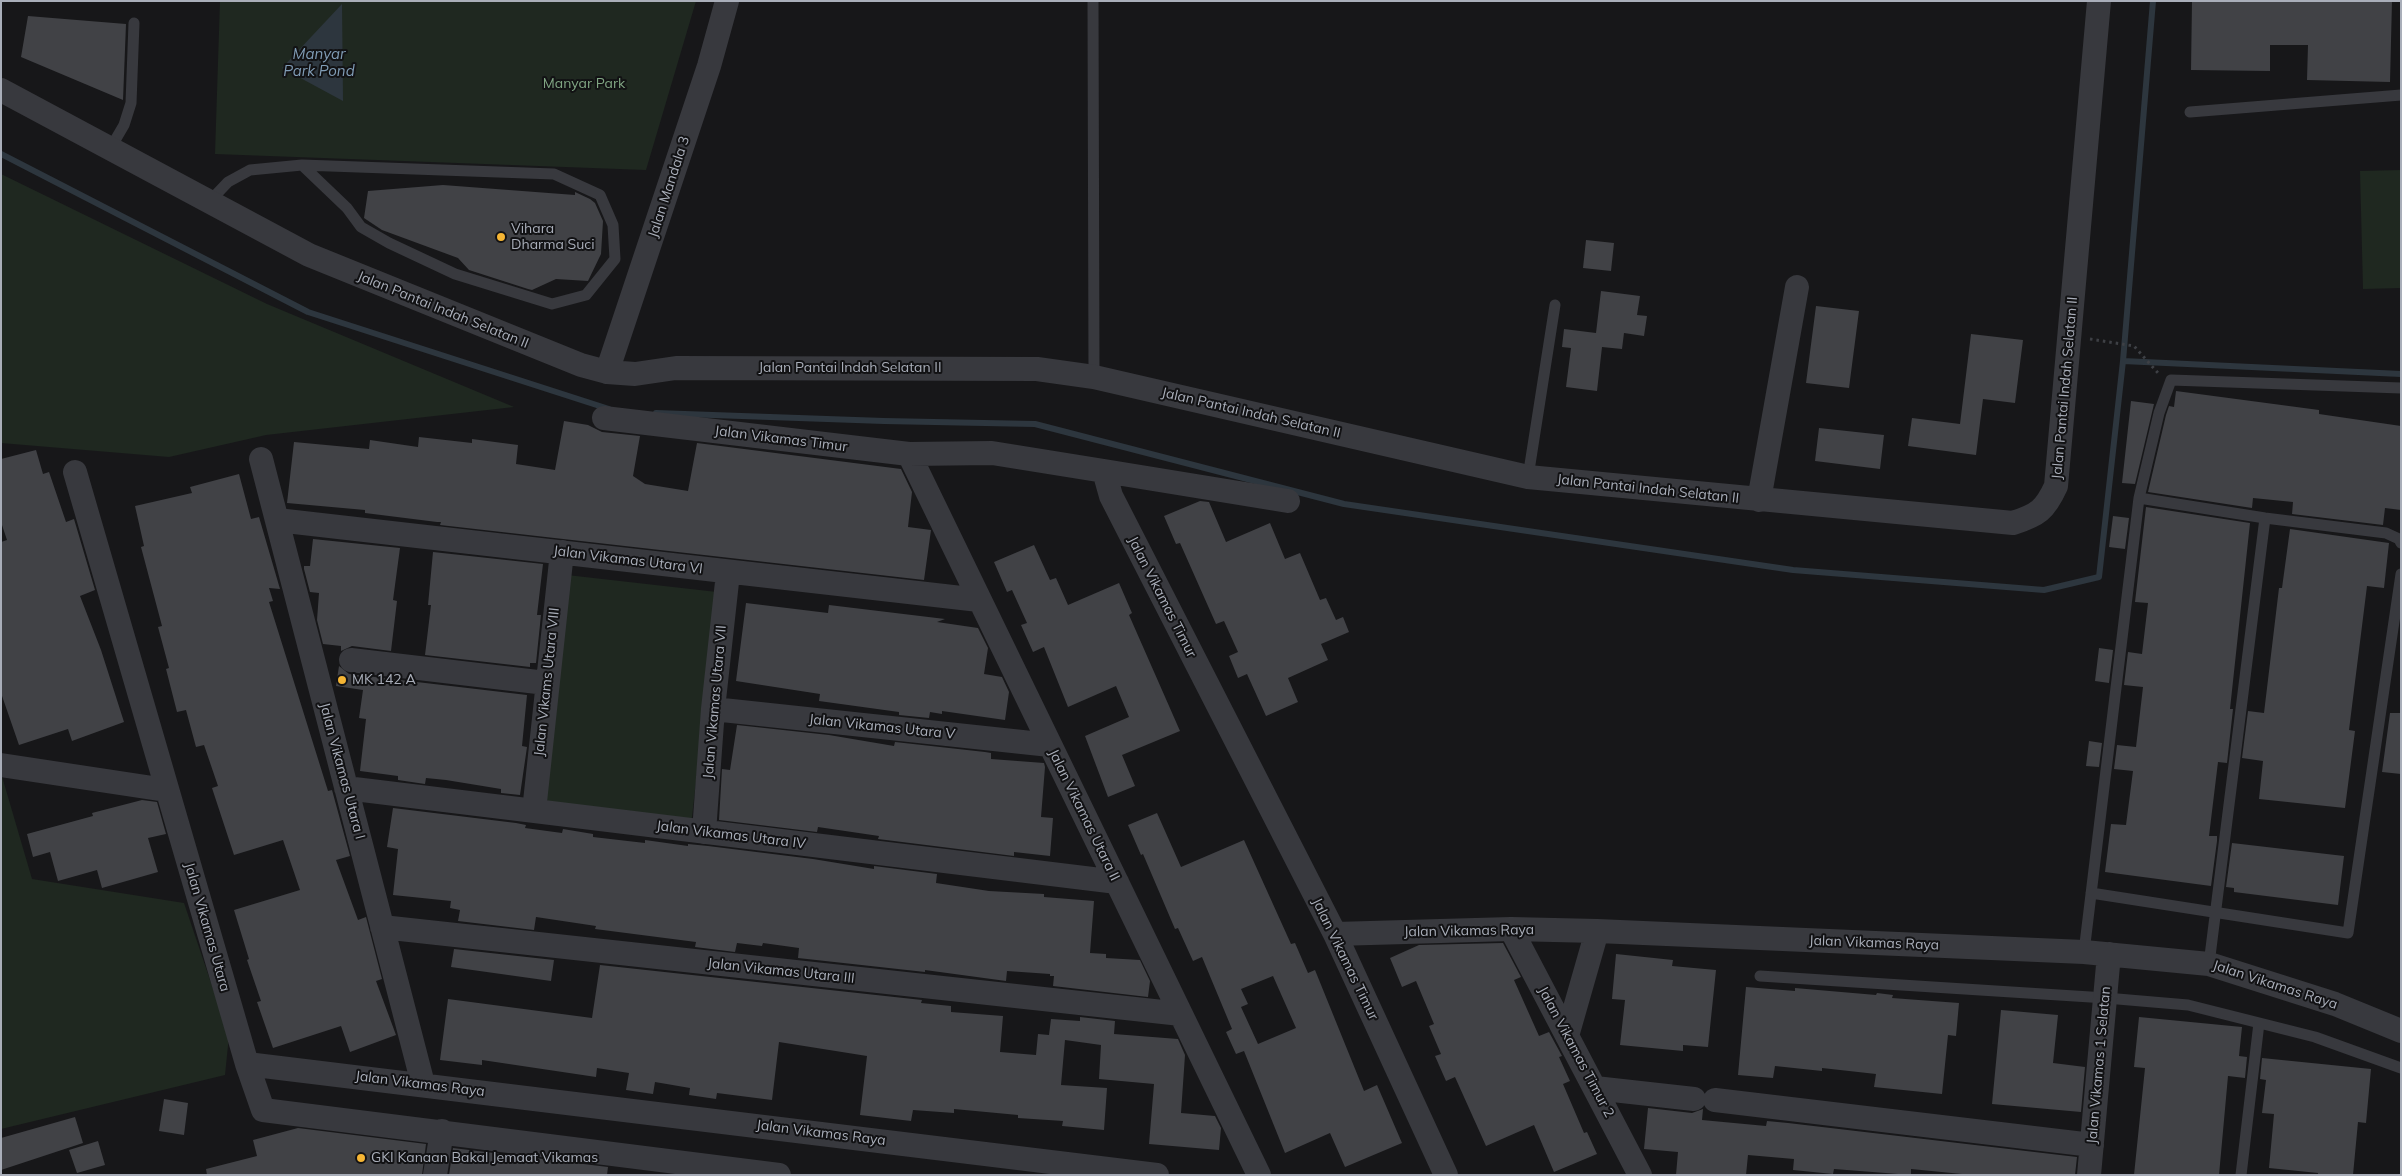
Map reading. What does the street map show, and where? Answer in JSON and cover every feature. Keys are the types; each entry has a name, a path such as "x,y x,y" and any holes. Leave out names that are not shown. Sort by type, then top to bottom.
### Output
{"street":[{"name":"Jalan Mandala 3","path":"607,372 694,114 728,1"},
{"name":"Jalan Pantai Indah Selatan II","path":"1,90 309,255 558,357 607,372 635,374 676,368 1037,369 1094,377 1528,477 2013,523 2031,518 2043,509 2056,486 2099,1"},
{"path":"1758,500 1797,288"},
{"name":"Jalan Vikamas Timur","path":"604,418 908,454 992,453 1104,471 1111,496 1335,934 1446,1175"},
{"name":"Jalan Vikamas Utara II","path":"908,454 1259,1175"},
{"name":"Jalan Vikamas Utara I","path":"260,459 423,1084"},
{"path":"1104,471 1288,501"},
{"name":"Jalan Vikamas Utara","path":"75,472 248,1068"},
{"name":"Jalan Vikamas Utara VI","path":"277,520 728,573 980,600"},
{"name":"Jalan Vikams Utara VIII","path":"534,812 546,683 562,552"},
{"name":"Jalan Vikamas Utara VII","path":"704,832 713,710 728,573"},
{"path":"351,660 546,683"},
{"name":"Jalan Vikamas Utara V","path":"713,710 1050,745"},
{"path":"1,765 166,790"},
{"name":"Jalan Vikamas Utara IV","path":"346,788 1117,882"},
{"name":"Jalan Vikamas Utara III","path":"382,927 1181,1014"},
{"name":"Jalan Vikamas Raya","path":"1335,934 1511,929 1597,931 2109,954 2210,964 2335,1004 2401,1031"},
{"name":"Jalan Vikamas Timur 2","path":"1511,929 1640,1175"},
{"path":"1567,1036 1597,931"},
{"name":"Jalan Vikamas 1 Selatan","path":"2090,1175 2109,954"},
{"path":"248,1068 263,1110 267,1111 442,1131 779,1175"},
{"name":"Jalan Vikamas Raya","path":"248,1068 423,1084 1157,1175"},
{"path":"1595,1088 1705,1099 2092,1145"},
{"path":"435,1175 442,1131"}],"lane":[{"path":"1093,1 1094,377"},
{"path":"110,149 124,125 131,103 134,23"},
{"path":"2190,112 2401,95"},
{"path":"209,202 228,182 250,170 302,165 554,174 600,195 613,225 615,259 586,295 552,304 455,274 389,243 361,227 347,208 302,165"},
{"path":"1528,477 1555,305"},
{"path":"2084,952 2139,498 2159,413 2171,380 2401,388"},
{"path":"2139,498 2265,518 2386,533 2399,539 2401,543"},
{"path":"2210,964 2265,518"},
{"path":"2091,893 2348,933 2401,574"},
{"path":"1760,976 2188,1005 2315,1037 2401,1068"},
{"path":"2241,1175 2259,1023"}],"path":[{"path":"2111,342 2134,346 2161,378"}],"green space":[{"name":"Manyar Park","path":"220,1 696,1 646,170 215,154"},
{"path":"2401,170 2401,288 2363,289 2360,171"},
{"path":"1,174 267,304 514,407 266,435 169,457 1,443"},
{"path":"567,575 717,592 691,826 542,810"},
{"path":"1,773 32,879 184,903 229,1036 225,1075 1,1129"}],"water":[{"name":"Manyar Park Pond","path":"342,4 343,101 282,68"}],"building":[{"path":"2192,1 2392,1 2390,82 2307,80 2308,45 2270,45 2270,71 2191,70"},
{"path":"28,16 126,24 123,100 21,57"},
{"name":"Vihara Dharma Suci","path":"443,185 575,195 575,192 590,199 595,203 603,221 601,254 588,281 556,279 532,290 528,289 469,270 458,258 382,230 364,218 368,191"},
{"path":"1586,240 1614,243 1611,271 1583,268"},
{"path":"1601,291 1640,296 1637,315 1647,316 1644,336 1624,333 1622,349 1602,347 1597,391 1566,387 1571,348 1562,347 1564,329 1596,333"},
{"path":"1816,306 1859,311 1849,388 1806,383"},
{"path":"1971,334 2023,340 2015,403 1983,399 1976,455 1908,446 1912,418 1960,424"},
{"path":"2176,391 2319,410 2319,414 2401,426 2401,510 2385,508 2383,525 2292,514 2293,502 2253,498 2252,508 2148,492 2166,415 2169,406 2174,407"},
{"path":"2131,401 2154,404 2135,484 2122,483"},
{"path":"564,421 588,425 602,432 640,436 633,476 645,484 688,491 697,443 901,469 912,492 908,527 931,530 924,580 440,525 441,522 365,513 365,510 287,503 294,442 369,449 370,440 418,447 419,437 472,443 472,439 518,445 516,464 555,470"},
{"path":"1819,428 1884,435 1880,469 1815,461"},
{"path":"36,450 43,474 49,472 66,522 74,519 95,590 80,596 101,650 124,722 72,741 68,729 19,745 1,693 1,542 7,540 1,522 1,459"},
{"path":"239,474 251,519 259,517 280,589 269,588 273,601 269,602 328,791 332,790 350,856 336,860 358,920 366,917 382,979 376,981 396,1035 350,1052 341,1026 273,1048 257,1002 261,1001 247,960 249,959 234,910 300,890 283,840 234,855 212,788 218,786 204,745 196,747 186,710 177,712 166,669 169,668 158,627 162,626 141,547 144,546 135,506 192,493 190,487"},
{"path":"1200,501 1209,502 1226,542 1270,523 1285,559 1300,553 1320,600 1326,598 1336,620 1343,617 1349,632 1321,644 1328,660 1288,678 1298,702 1266,716 1247,674 1238,678 1229,656 1238,652 1224,621 1216,624 1180,543 1176,544 1164,516"},
{"path":"2146,507 2250,523 2230,709 2233,709 2227,763 2218,762 2209,836 2217,836 2211,886 2105,872 2111,824 2126,825 2133,771 2114,769 2117,745 2136,747 2143,687 2124,685 2128,652 2142,654 2148,603 2135,602"},
{"path":"2113,516 2129,518 2125,549 2109,547"},
{"path":"2290,529 2389,543 2384,588 2367,586 2349,730 2355,731 2345,808 2259,799 2263,761 2242,758 2248,711 2264,713 2279,588 2282,588"},
{"path":"313,539 400,548 393,600 397,601 391,651 352,646 341,651 341,646 323,644 317,620 319,593 310,592 304,569 304,566 310,566"},
{"path":"1034,545 1050,580 1056,578 1068,605 1119,583 1132,613 1129,615 1180,731 1122,755 1135,786 1108,797 1085,736 1129,717 1116,686 1068,707 1044,647 1033,652 1021,625 1027,623 1012,590 1007,592 994,562"},
{"path":"433,552 543,564 537,615 541,615 536,663 530,663 530,667 425,655 431,605 428,605"},
{"path":"746,603 828,613 829,605 945,619 937,622 978,628 988,648 984,674 1002,677 1009,692 1005,720 942,711 942,714 930,712 929,718 899,715 899,712 819,701 820,694 736,681"},
{"path":"2099,648 2113,650 2109,683 2095,681"},
{"path":"339,666 349,674 527,695 522,746 527,747 520,795 501,793 501,789 446,780 426,778 425,784 398,780 398,776 360,771 366,719 359,718 363,690 336,686"},
{"path":"2390,713 2401,713 2401,774 2382,772"},
{"path":"737,725 829,735 894,746 895,742 985,752 991,753 991,759 1044,763 1041,817 1053,818 1050,856 1014,852 1014,856 878,839 879,836 818,827 817,832 719,820 722,769 730,770"},
{"path":"2089,741 2102,743 2099,767 2086,766"},
{"path":"142,800 157,802 166,834 148,838 158,872 102,888 97,870 58,881 50,852 33,857 27,834 93,816 92,813"},
{"path":"393,808 516,823 526,825 525,828 562,833 563,829 593,834 593,837 645,843 645,840 688,846 688,844 708,846 813,859 874,869 874,866 937,874 936,883 989,891 1044,894 1044,897 1094,901 1090,953 1106,954 1106,958 1140,960 1150,981 1148,997 1053,986 1054,976 1050,976 1050,974 1007,971 1006,981 925,970 925,972 798,958 799,948 763,943 762,946 737,943 735,952 695,947 696,942 595,929 596,926 536,917 534,930 458,921 460,910 450,908 451,901 393,895 398,849 387,847"},
{"path":"1157,813 1181,867 1244,840 1291,944 1295,943 1308,973 1315,970 1364,1091 1377,1085 1402,1143 1345,1167 1330,1133 1285,1153 1244,1051 1236,1054 1226,1032 1232,1029 1202,957 1193,961 1178,928 1175,929 1143,854 1141,855 1128,825","holes":["1273,976 1296,1028 1258,1044 1241,1007 1248,1004 1241,989"]},
{"path":"2232,843 2344,856 2338,905 2234,892 2234,888 2226,887"},
{"path":"1503,943 1521,977 1514,980 1539,1036 1549,1032 1562,1056 1559,1057 1570,1081 1563,1084 1584,1133 1587,1132 1597,1154 1554,1172 1534,1125 1486,1146 1455,1077 1446,1081 1435,1056 1441,1054 1429,1026 1434,1024 1416,981 1402,987 1390,958 1419,945"},
{"path":"454,949 554,960 551,981 451,967"},
{"path":"1616,954 1673,960 1672,966 1716,970 1708,1047 1683,1045 1683,1051 1620,1045 1625,1000 1612,999"},
{"path":"600,965 922,1000 921,1003 951,1006 951,1012 1003,1016 1000,1052 1036,1055 1038,1034 1049,1035 1051,1019 1080,1021 1080,1017 1115,1021 1114,1034 1178,1039 1185,1055 1181,1113 1215,1116 1221,1128 1219,1150 1149,1144 1154,1084 1099,1079 1101,1045 1065,1040 1061,1085 1107,1088 1104,1130 1062,1126 1063,1121 1018,1118 1018,1115 954,1109 954,1113 913,1110 911,1121 860,1115 867,1056 779,1042 772,1100 717,1093 716,1099 689,1095 690,1088 655,1082 653,1094 626,1090 629,1073 597,1068 596,1077 482,1060 482,1065 440,1060 448,999 592,1018"},
{"path":"1746,987 1795,991 1795,988 1876,995 1877,993 1893,995 1892,998 1959,1003 1956,1036 1948,1035 1942,1094 1874,1087 1876,1074 1822,1068 1822,1071 1775,1066 1773,1078 1738,1075"},
{"path":"2001,1010 2058,1015 2053,1063 2085,1067 2081,1112 1992,1104"},
{"path":"2139,1017 2242,1027 2239,1056 2247,1057 2245,1078 2228,1076 2219,1175 2134,1175 2145,1068 2134,1067"},
{"path":"2262,1058 2371,1069 2366,1123 2358,1122 2353,1175 2318,1175 2318,1173 2269,1168 2274,1114 2262,1113 2266,1080 2260,1079"},
{"path":"164,1099 188,1103 184,1135 159,1131"},
{"path":"1648,1108 1692,1113 1703,1109 1702,1120 1766,1126 1767,1121 1788,1123 2077,1157 2075,1175 1972,1175 1911,1169 1911,1175 1834,1169 1833,1174 1793,1170 1794,1159 1748,1155 1746,1175 1676,1175 1678,1152 1644,1149"},
{"path":"75,1117 83,1143 1,1170 1,1138"},
{"path":"298,1128 426,1144 422,1175 207,1175 206,1169 257,1156 253,1140"},
{"path":"98,1141 105,1165 77,1173 69,1150"},
{"path":"453,1148 608,1167 607,1175 449,1175"}],"waterway":[{"path":"2123,361 2153,1"},
{"path":"1,154 308,312 609,409"},
{"path":"656,413 1035,424 1344,504 1793,570 2044,590 2099,577 2123,361 2401,374"}],"place":[{"name":"Vihara Dharma Suci","path":"501,237"},
{"name":"MK 142 A","path":"342,680"},
{"name":"GKI Kanaan Bakal Jemaat Vikamas","path":"361,1158"}]}
